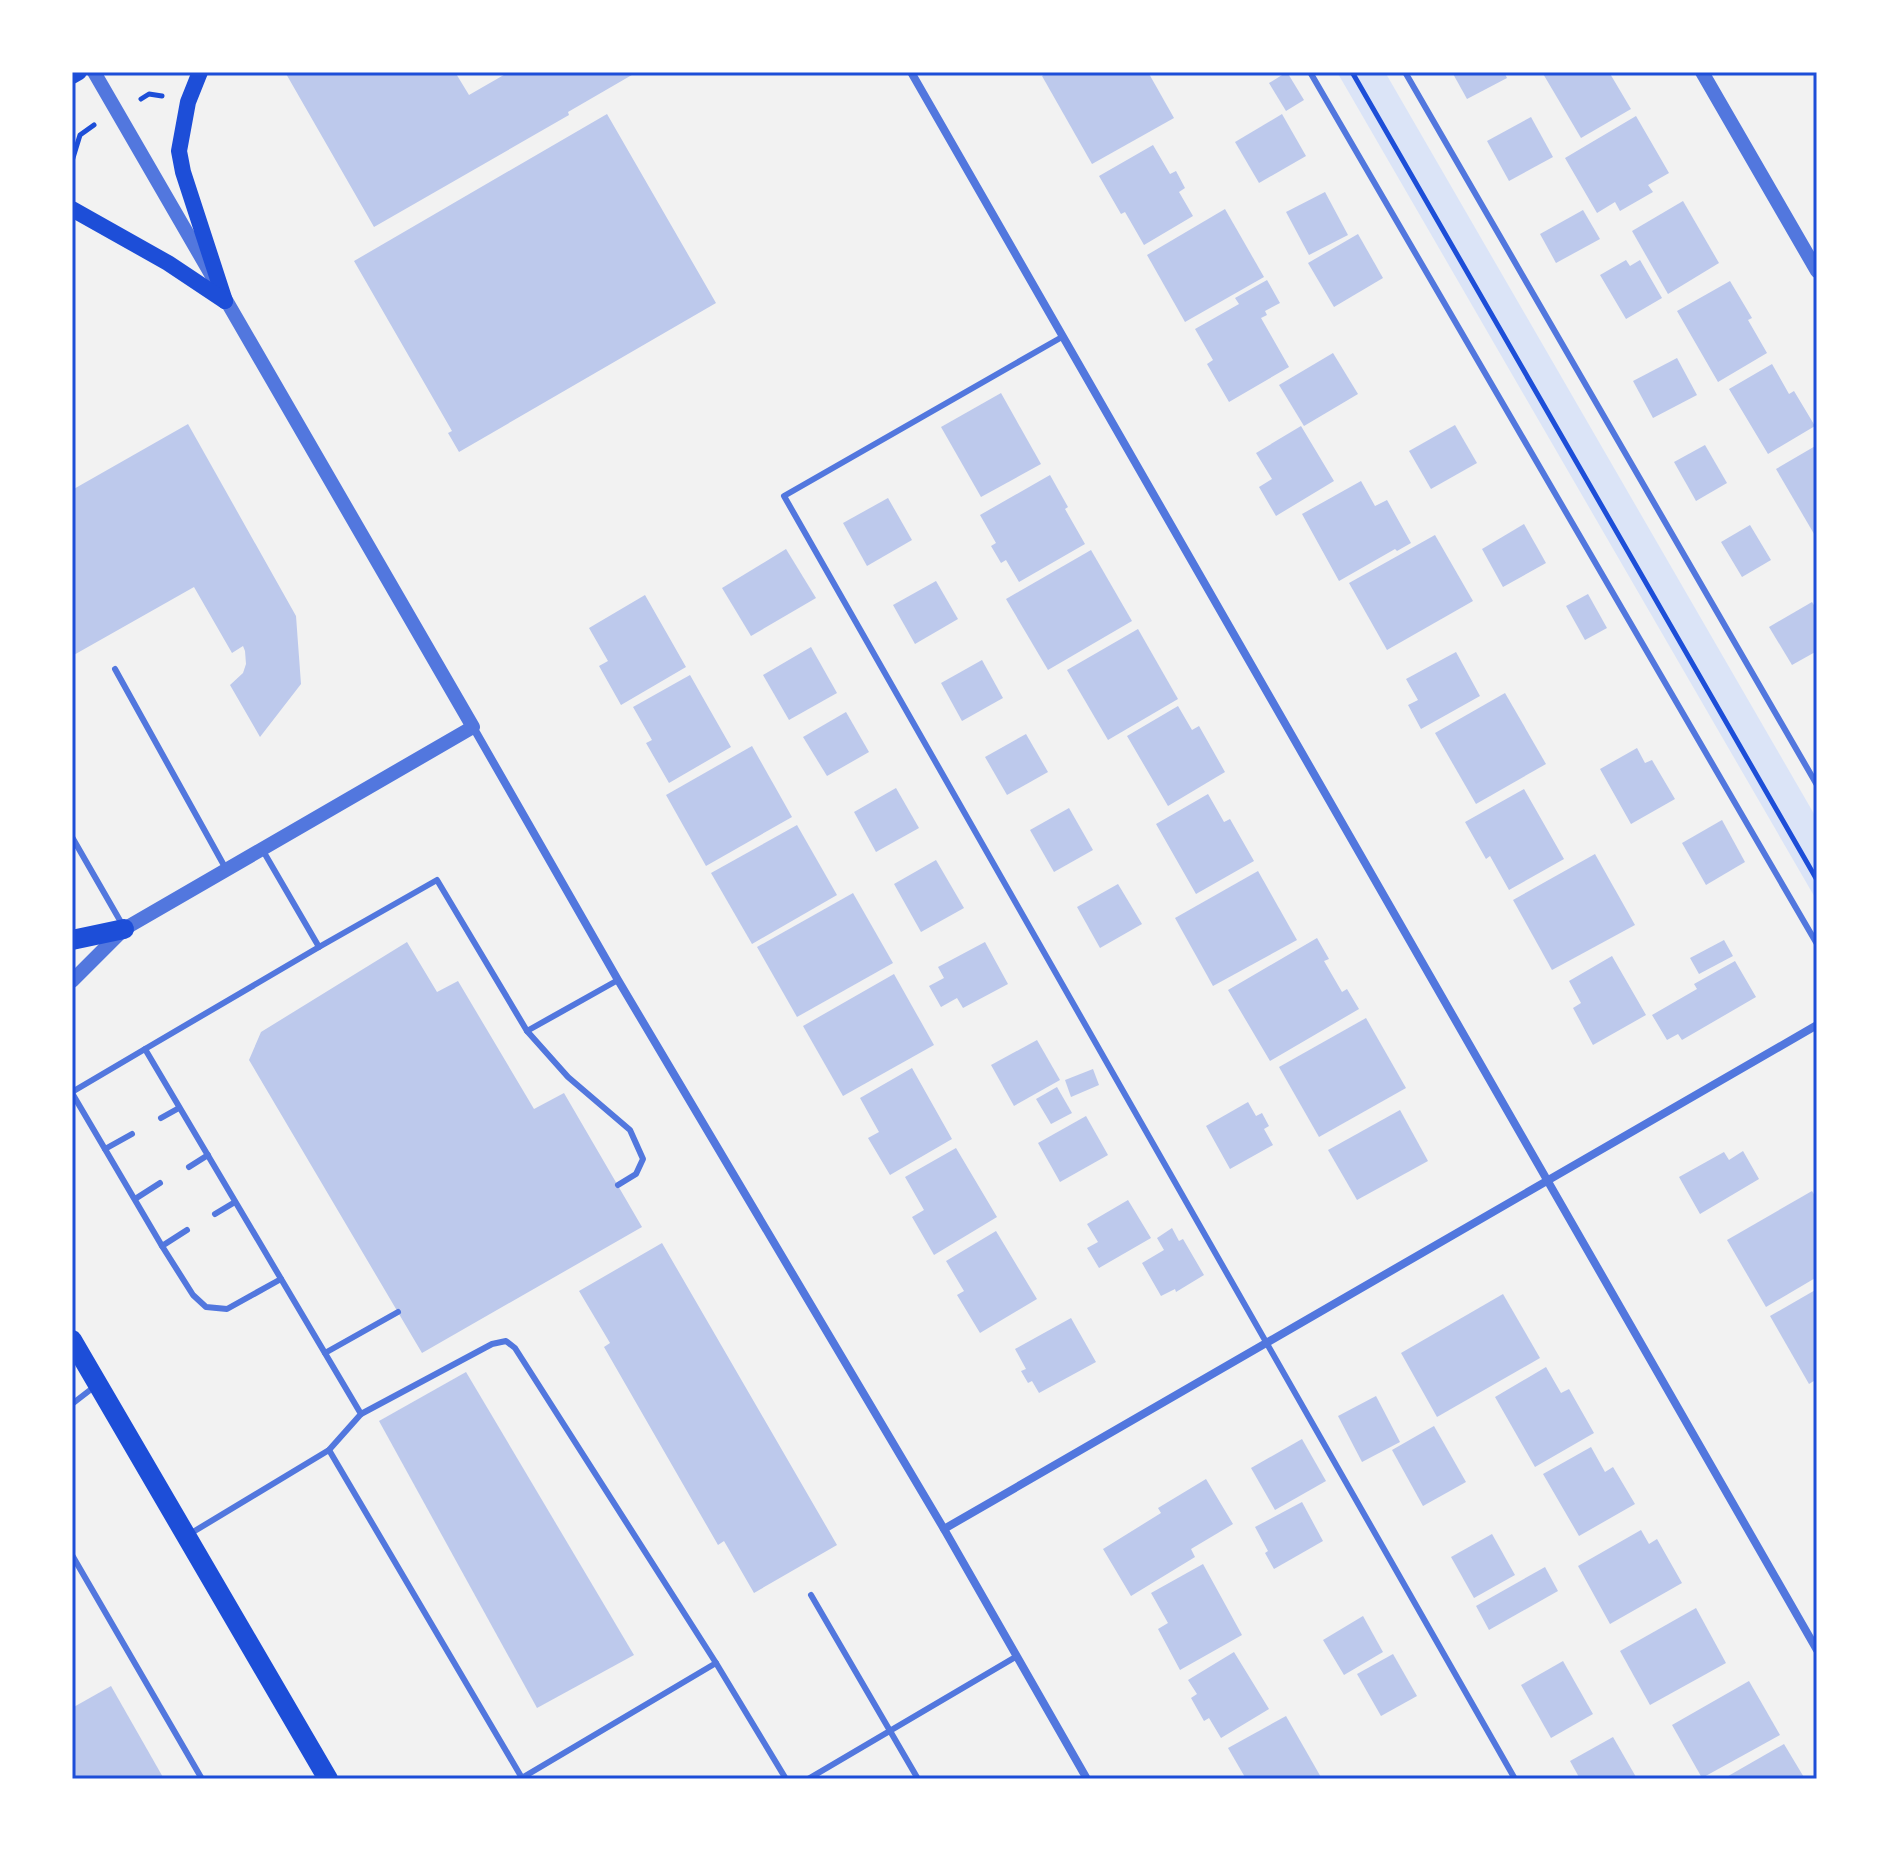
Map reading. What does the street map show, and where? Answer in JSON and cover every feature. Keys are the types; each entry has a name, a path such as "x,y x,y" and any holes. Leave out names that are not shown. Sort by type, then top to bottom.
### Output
{"main road":[{"path":"72,76 79,72"},
{"path":"200,72 188,102 179,151 225,301"},
{"path":"72,209 168,263 225,301"},
{"path":"72,940 124,929"},
{"path":"72,1340 328,1779"}],"street":[{"path":"94,72 618,980 944,1529 1087,1779"},
{"path":"911,72 1817,1650"},
{"path":"1702,72 1817,271"},
{"path":"72,981 124,929 473,727"},
{"path":"944,1529 1817,1025"}],"lane":[{"path":"1310,72 1817,944"},
{"path":"1405,72 1817,785"},
{"path":"1062,337 784,496 1515,1779"},
{"path":"115,669 226,869"},
{"path":"72,837 124,929"},
{"path":"262,849 319,947"},
{"path":"281,1279 227,1309 206,1307 193,1295 162,1246 72,1092 437,880 527,1031 568,1077 630,1130 643,1159 636,1174 618,1185"},
{"path":"527,1031 618,980"},
{"path":"145,1049 361,1414"},
{"path":"161,1118 179,1108"},
{"path":"105,1149 132,1134"},
{"path":"189,1167 208,1155"},
{"path":"135,1199 160,1183"},
{"path":"215,1214 235,1202"},
{"path":"162,1246 187,1230"},
{"path":"325,1353 398,1312"},
{"path":"187,1536 329,1450 361,1414 492,1344 506,1341 515,1348 716,1663 786,1779"},
{"path":"72,1404 99,1383"},
{"path":"329,1450 521,1778 716,1663"},
{"path":"72,1555 202,1779"},
{"path":"811,1595 918,1779"},
{"path":"808,1779 1017,1656"}],"path":[{"path":"1352,72 1817,880"},
{"path":"72,161 80,135 88,128"}],"shaded area":[{"path":"1337,72 1385,72 1817,819 1817,901"}],"building":[{"path":"285,72 455,72 469,95 509,72 637,72 568,112 569,115 374,227"},
{"path":"1048,72 1148,72 1174,118 1092,164 1042,76"},
{"path":"1287,72 1304,100 1286,111 1269,83"},
{"path":"1452,72 1504,72 1507,78 1467,99"},
{"path":"1542,72 1609,72 1631,109 1581,138"},
{"path":"607,114 716,303 459,452 448,433 452,431 354,261"},
{"path":"1282,114 1306,156 1259,183 1235,142"},
{"path":"1636,116 1669,173 1648,185 1653,192 1620,211 1615,202 1597,213 1565,158"},
{"path":"1531,117 1553,157 1509,181 1487,141"},
{"path":"1153,145 1170,174 1176,171 1185,188 1179,192 1193,216 1144,245 1099,176"},
{"path":"1325,192 1348,235 1309,255 1286,212"},
{"path":"1683,201 1719,263 1668,294 1632,231"},
{"path":"1225,209 1264,277 1185,322 1147,255"},
{"path":"1583,210 1600,239 1556,263 1540,234"},
{"path":"1358,234 1383,278 1334,307 1308,263"},
{"path":"1626,260 1630,266 1640,260 1662,298 1626,319 1600,275"},
{"path":"1267,280 1280,303 1265,311 1267,315 1261,318 1289,367 1229,402 1207,364 1213,360 1195,329 1239,304 1235,298"},
{"path":"1730,281 1752,318 1748,320 1767,353 1718,382 1677,311"},
{"path":"1333,353 1358,394 1304,426 1279,385"},
{"path":"1677,358 1697,395 1653,418 1633,381"},
{"path":"1772,364 1789,394 1794,391 1815,426 1768,454 1729,389"},
{"path":"1001,393 1041,464 981,497 941,427"},
{"path":"188,424 296,616 301,684 260,737 230,685 243,673 246,664 243,646 232,653 194,587 72,656 72,490"},
{"path":"1455,425 1477,463 1431,489 1409,451"},
{"path":"1301,426 1334,481 1276,516 1259,487 1272,479 1256,453"},
{"path":"1705,445 1727,483 1696,501 1674,462"},
{"path":"1817,445 1817,539 1776,469"},
{"path":"1050,475 1085,544 1019,582 1006,560 1001,563 991,546 996,543 980,515"},
{"path":"1361,481 1375,506 1387,500 1411,543 1339,581 1302,514"},
{"path":"888,498 912,540 867,566 843,523"},
{"path":"1524,524 1546,563 1503,587 1482,549"},
{"path":"1750,525 1771,560 1742,577 1721,542"},
{"path":"1435,535 1473,601 1387,650 1349,583"},
{"path":"786,549 816,598 751,636 722,588"},
{"path":"1091,550 1132,621 1048,670 1006,599"},
{"path":"936,581 958,619 915,644 893,605"},
{"path":"1588,594 1607,628 1585,640 1566,606"},
{"path":"645,595 686,667 621,705 599,666 608,661 589,628"},
{"path":"1812,602 1817,610 1817,651 1792,665 1769,627"},
{"path":"1138,629 1178,699 1108,740 1067,670"},
{"path":"811,647 837,693 789,720 763,675"},
{"path":"1456,652 1480,696 1421,729 1408,705 1418,700 1406,679"},
{"path":"982,660 1003,698 962,721 941,683"},
{"path":"690,675 731,747 669,783 646,743 652,740 633,707"},
{"path":"1505,693 1546,764 1476,804 1435,733"},
{"path":"1178,706 1192,730 1199,726 1225,772 1168,806 1127,736"},
{"path":"846,712 869,752 827,776 803,737"},
{"path":"1026,734 1048,772 1007,795 985,757"},
{"path":"752,746 792,817 706,866 666,795"},
{"path":"1637,748 1645,763 1652,760 1675,799 1631,824 1600,769"},
{"path":"896,788 919,828 876,852 854,812"},
{"path":"1524,789 1564,859 1509,890 1490,856 1486,859 1465,822"},
{"path":"1208,794 1224,822 1230,819 1254,861 1196,894 1156,824"},
{"path":"1069,808 1093,850 1054,872 1030,830"},
{"path":"1722,820 1745,862 1706,885 1682,843"},
{"path":"797,825 837,895 752,944 711,873"},
{"path":"1595,854 1635,925 1552,970 1513,900"},
{"path":"936,860 964,908 921,932 894,884"},
{"path":"1258,871 1297,940 1213,986 1175,918"},
{"path":"1118,884 1142,924 1100,948 1077,907"},
{"path":"853,893 893,963 797,1017 757,947"},
{"path":"1317,938 1329,959 1324,961 1342,992 1347,989 1359,1009 1270,1061 1228,990"},
{"path":"1724,940 1733,956 1699,974 1690,958"},
{"path":"407,942 437,992 458,981 534,1109 564,1093 642,1227 422,1353 249,1060 261,1032"},
{"path":"985,942 1008,984 963,1008 957,998 941,1007 929,986 944,978 938,967"},
{"path":"1612,956 1646,1015 1593,1045 1573,1008 1581,1003 1569,981"},
{"path":"1735,961 1756,997 1682,1040 1678,1034 1667,1040 1652,1015 1697,989 1694,984"},
{"path":"894,974 934,1045 843,1096 803,1026"},
{"path":"1366,1018 1406,1088 1319,1137 1279,1067"},
{"path":"1037,1040 1060,1080 1014,1106 991,1065"},
{"path":"912,1068 952,1139 890,1175 868,1138 879,1132 860,1098"},
{"path":"1093,1069 1099,1085 1071,1097 1065,1080"},
{"path":"1057,1087 1072,1113 1051,1124 1036,1099"},
{"path":"1248,1102 1256,1116 1262,1113 1269,1126 1264,1129 1273,1145 1230,1169 1206,1126"},
{"path":"1400,1110 1428,1161 1357,1200 1328,1150"},
{"path":"1086,1116 1108,1155 1060,1182 1038,1143"},
{"path":"956,1148 997,1217 934,1255 912,1217 924,1210 905,1177"},
{"path":"1743,1151 1759,1179 1700,1214 1679,1177 1724,1152 1729,1160"},
{"path":"1812,1191 1817,1199 1817,1277 1766,1307 1727,1240"},
{"path":"1128,1200 1151,1238 1099,1268 1087,1248 1098,1242 1087,1224"},
{"path":"1172,1228 1179,1241 1183,1239 1204,1275 1176,1292 1175,1289 1161,1296 1142,1263 1164,1250 1157,1238"},
{"path":"996,1231 1037,1299 980,1333 957,1295 964,1291 946,1261"},
{"path":"662,1243 837,1545 754,1593 724,1541 718,1545 604,1347 610,1343 579,1291"},
{"path":"1817,1289 1817,1379 1809,1384 1770,1316"},
{"path":"1503,1294 1540,1358 1437,1417 1401,1353"},
{"path":"1071,1318 1096,1362 1039,1393 1021,1371 1026,1369 1015,1349"},
{"path":"1546,1367 1561,1393 1569,1389 1594,1433 1535,1467 1495,1397"},
{"path":"466,1372 634,1655 537,1708 379,1421"},
{"path":"1376,1396 1400,1442 1362,1462 1338,1416"},
{"path":"1434,1426 1466,1482 1423,1506 1392,1450"},
{"path":"1302,1439 1326,1481 1275,1510 1251,1468"},
{"path":"1591,1447 1605,1472 1613,1467 1635,1504 1579,1536 1543,1474"},
{"path":"1206,1479 1233,1524 1191,1549 1195,1557 1131,1596 1103,1549 1161,1513 1158,1508"},
{"path":"1302,1502 1323,1541 1274,1569 1255,1527"},
{"path":"1641,1530 1649,1544 1657,1539 1682,1583 1610,1624 1578,1566"},
{"path":"1492,1534 1515,1575 1474,1598 1451,1557"},
{"path":"1203,1564 1242,1635 1180,1670 1158,1629 1168,1623 1151,1593"},
{"path":"1545,1567 1558,1591 1489,1630 1476,1606"},
{"path":"1696,1608 1726,1663 1650,1705 1620,1651"},
{"path":"1363,1616 1383,1652 1344,1675 1323,1640"},
{"path":"1234,1652 1269,1709 1221,1738 1209,1718 1204,1721 1191,1698 1197,1694 1188,1680"},
{"path":"1393,1654 1417,1696 1381,1716 1357,1674"},
{"path":"1563,1661 1593,1714 1551,1738 1521,1685"},
{"path":"1749,1681 1780,1735 1702,1778 1672,1725"},
{"path":"111,1686 164,1779 72,1779 72,1708"},
{"path":"1286,1716 1322,1779 1246,1779 1228,1748"},
{"path":"1613,1737 1636,1777 1580,1779 1570,1761"},
{"path":"1784,1744 1805,1779 1723,1779"}]}
